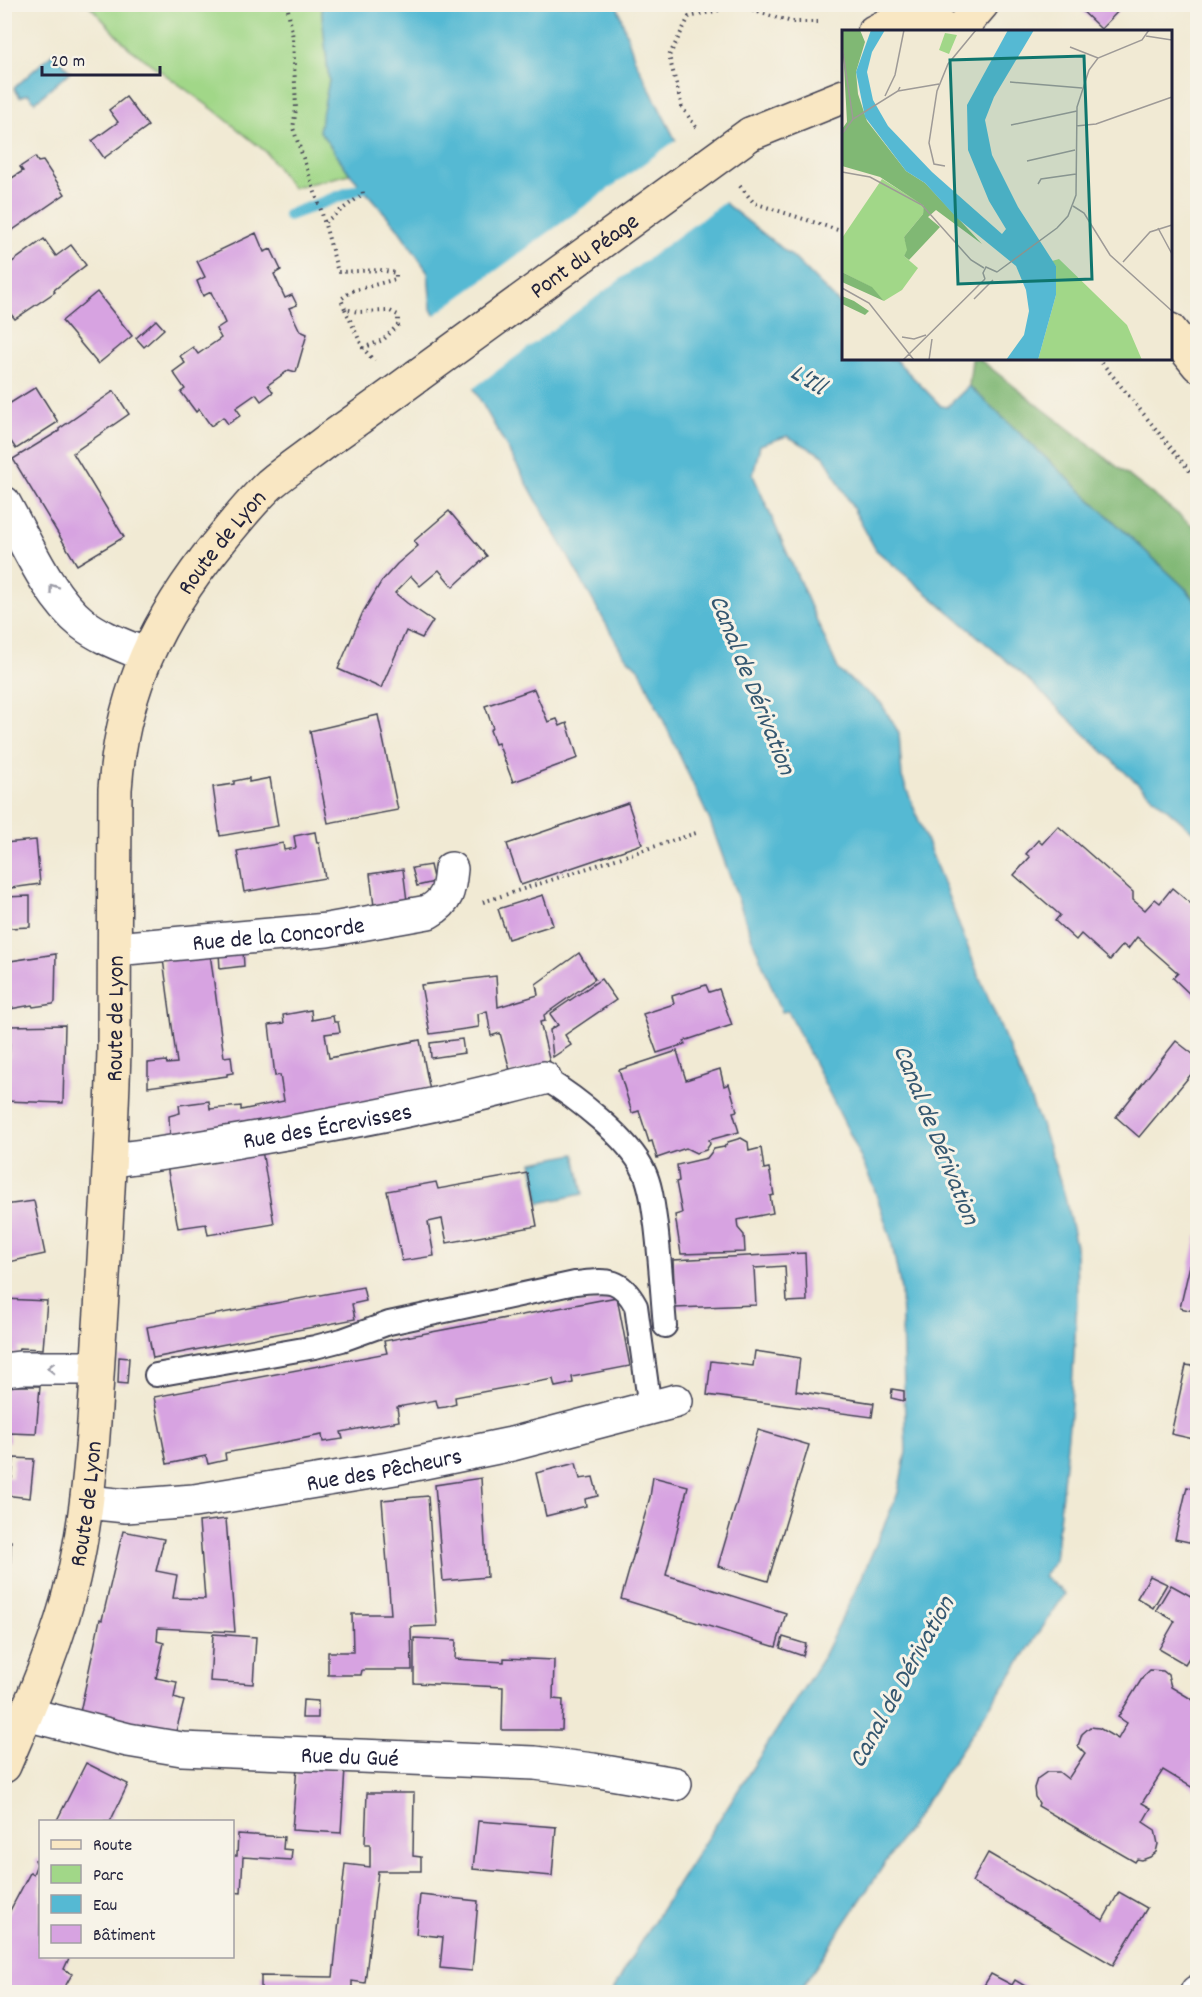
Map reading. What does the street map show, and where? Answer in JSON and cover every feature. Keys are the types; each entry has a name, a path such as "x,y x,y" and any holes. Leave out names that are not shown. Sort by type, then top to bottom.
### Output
{"main road":[{"path":"960,30 982,4"},
{"path":"887,20 923,20 940,25 947,30"},
{"name":"Pont du Péage","path":"417,376 750,134 842,96"},
{"path":"1172,333 1197,365"},
{"name":"Route de Lyon","path":"4,1766 26,1714 64,1610 80,1545 87,1502 110,1160 115,949 114,819 117,757 132,696 146,655 170,609 196,571 257,497 294,465 417,376"}],"street":[{"path":"4,503 45,577 81,622 146,655"},
{"path":"438,907 446,897 451,869"},
{"name":"Rue de la Concorde","path":"115,949 327,930 406,917 438,907"},
{"name":"Rue des Écrevisses","path":"110,1160 148,1156 332,1125 459,1100 544,1078"},
{"path":"4,1370 97,1368"},
{"name":"Rue des Pêcheurs","path":"87,1502 126,1506 194,1501 348,1476 512,1444 663,1404"},
{"name":"Rue du Gué","path":"26,1714 128,1740 182,1749 535,1763 675,1784"}],"lane":[{"path":"544,1078 582,1104 637,1158 645,1172 652,1193 656,1223 665,1326"},
{"path":"156,1375 315,1347 389,1323 575,1283 606,1280 621,1285 636,1306 663,1404"}],"path":[{"path":"287,4 293,38 296,109 292,128 317,196 338,272 380,270 396,273 396,279 352,291 341,299 363,348 372,359 380,364"},
{"path":"325,222 363,194 362,188"},
{"path":"345,309 358,312 390,310 398,315 398,325 383,340 363,348"},
{"path":"1100,360 1197,481"},
{"path":"438,907 487,902 696,833"}],"green space":[{"path":"89,5 321,5 329,81 320,130 350,174 292,188 266,152 214,110 129,48"},
{"path":"972,360 980,360 1197,529 1197,603 1187,590 969,386"}],"water":[{"path":"321,5 617,5 635,60 675,139 727,205 793,257 842,306 842,360 896,360 941,406 947,407 969,386 1187,590 1197,603 1197,835 1129,776 1022,674 876,550 824,456 787,436 760,445 753,475 839,671 881,703 899,733 902,777 977,971 1044,1132 1064,1193 1076,1246 1077,1303 1071,1406 1055,1560 1044,1576 1065,1594 799,1992 612,1992 638,1946 821,1661 861,1579 898,1493 906,1452 901,1290 891,1239 874,1188 852,1138 788,1011 782,1012 753,941 710,821 640,670 623,654 431,309 428,272 396,226 350,174 319,130 329,81"},
{"path":"54,52 70,72 35,102 28,94 20,97 14,88"},
{"path":"575,1154 583,1194 539,1203 532,1162"}],"pier":[{"path":"679,138 727,200 471,390 432,317"}],"building":[{"path":"1075,4 1125,4 1101,29"},
{"path":"126,97 148,126 104,158 92,141 118,122 109,110"},
{"path":"35,157 38,162 43,161 65,194 4,236 4,183 23,171 20,167"},
{"path":"256,233 264,252 271,249 281,270 274,274 285,298 292,295 297,305 289,308 300,331 307,334 296,372 289,370 268,385 273,392 261,401 256,394 236,408 241,415 228,424 223,417 211,426 199,409 196,412 181,392 185,389 173,372 185,363 180,356 193,347 198,354 221,338 216,329 225,323 211,292 203,296 197,281 205,277 197,261"},
{"path":"44,239 56,256 71,245 86,265 54,290 55,292 15,319 4,306 4,268"},
{"path":"97,292 132,336 98,364 62,321"},
{"path":"156,320 164,329 144,347 136,338"},
{"path":"36,387 58,422 16,449 4,431 4,407"},
{"path":"114,391 129,414 73,453 124,537 77,565 13,459 59,431"},
{"path":"449,511 487,556 453,587 439,570 420,586 411,576 395,593 433,621 422,638 406,631 381,688 338,669 363,612 381,582 418,546 414,541"},
{"path":"534,689 548,722 557,719 560,726 567,723 578,758 513,782 498,743 495,744 490,730 493,728 485,706"},
{"path":"378,715 398,810 328,823 310,731"},
{"path":"249,778 249,782 270,778 278,826 220,836 213,787 234,784 234,781"},
{"path":"628,803 642,844 521,885 507,844"},
{"path":"1058,826 1133,892 1133,900 1145,910 1155,899 1160,903 1172,888 1190,903 1198,903 1198,995 1194,998 1173,978 1178,973 1137,937 1128,949 1123,945 1110,960 1081,934 1076,940 1055,921 1060,915 1014,875 1030,857 1026,854 1038,840 1042,844"},
{"path":"315,832 325,878 244,892 237,851 283,843 284,850 296,848 294,836"},
{"path":"36,840 40,884 4,889 4,843"},
{"path":"430,865 434,882 417,886 412,868"},
{"path":"403,869 407,901 374,906 370,874"},
{"path":"543,895 553,925 508,939 498,909"},
{"path":"30,896 30,927 9,928 9,921 4,922 4,897"},
{"path":"243,950 244,966 220,969 219,953"},
{"path":"210,953 224,1057 231,1056 233,1073 227,1076 148,1087 148,1063 166,1061 167,1064 177,1063 163,959"},
{"path":"579,953 595,979 544,1015 545,1021 540,1022 550,1063 511,1074 500,1033 491,1036 487,1011 478,1014 479,1027 430,1034 421,985 496,976 498,1007 538,995 536,984"},
{"path":"56,954 55,1002 4,1010 4,962"},
{"path":"601,979 616,1000 565,1035 571,1045 553,1057 550,1030 558,1025 550,1014"},
{"path":"706,985 709,992 719,989 732,1025 657,1053 643,1014 674,1004 672,996"},
{"path":"311,1010 312,1020 333,1016 334,1022 338,1022 340,1032 325,1034 329,1058 420,1040 431,1096 170,1138 169,1116 180,1113 179,1105 209,1101 210,1109 241,1106 241,1110 284,1101 280,1075 275,1076 269,1025 284,1023 283,1015"},
{"path":"65,1025 63,1103 4,1101 4,1065 9,1065 10,1026"},
{"path":"462,1039 464,1053 431,1058 430,1043"},
{"path":"1176,1041 1198,1058 1198,1066 1139,1137 1116,1117"},
{"path":"677,1051 686,1080 720,1069 724,1086 729,1084 737,1111 733,1112 739,1132 709,1140 710,1144 706,1150 696,1153 686,1148 657,1158 639,1111 632,1113 619,1070"},
{"path":"741,1138 748,1142 749,1151 761,1148 764,1169 769,1168 774,1195 770,1196 773,1213 737,1220 738,1228 744,1235 745,1252 681,1254 675,1215 682,1213 676,1182 679,1181 677,1165 707,1158 714,1149 724,1147 728,1142"},
{"path":"262,1150 274,1224 208,1235 206,1224 178,1228 167,1166"},
{"path":"527,1173 537,1226 447,1243 442,1219 428,1222 434,1256 402,1261 387,1191 436,1182 438,1189"},
{"path":"34,1201 45,1254 4,1263 4,1205"},
{"path":"1198,1235 1198,1312 1180,1308"},
{"path":"805,1253 807,1301 787,1302 785,1266 754,1268 756,1305 675,1308 673,1260"},
{"path":"363,1287 366,1301 352,1304 355,1319 153,1358 147,1327"},
{"path":"617,1297 630,1366 572,1377 573,1383 555,1387 553,1379 455,1397 456,1404 446,1407 438,1408 436,1400 397,1407 399,1421 341,1432 343,1439 323,1442 322,1435 225,1453 226,1460 208,1464 206,1456 167,1464 154,1397 387,1353 384,1341"},
{"path":"4,1299 47,1301 43,1349 19,1348 18,1354 4,1353"},
{"path":"755,1351 800,1358 796,1391 874,1403 872,1417 707,1395 711,1361 753,1366"},
{"path":"119,1357 129,1358 127,1384 118,1383"},
{"path":"1186,1365 1198,1367 1198,1440 1171,1434"},
{"path":"4,1386 40,1386 36,1434 9,1433 9,1442 4,1443"},
{"path":"892,1389 904,1391 904,1401 891,1398"},
{"path":"758,1430 809,1445 768,1581 718,1566"},
{"path":"14,1458 34,1459 30,1498 4,1495 4,1477 12,1478"},
{"path":"576,1463 580,1479 593,1477 598,1496 585,1499 586,1506 546,1516 536,1473"},
{"path":"1197,1467 1198,1544 1175,1539 1187,1487 1192,1488"},
{"path":"653,1477 688,1486 666,1575 786,1613 776,1647 621,1599 650,1497"},
{"path":"481,1478 487,1577 443,1581 435,1485"},
{"path":"428,1496 437,1626 411,1627 412,1670 362,1670 361,1675 328,1675 328,1652 353,1652 352,1614 391,1614 382,1500"},
{"path":"226,1519 235,1632 158,1628 157,1641 164,1643 156,1678 177,1682 174,1698 184,1701 175,1735 80,1712 100,1619 102,1620 123,1531 164,1539 156,1571 177,1575 173,1598 205,1599 199,1522"},
{"path":"4,1541 11,1541 10,1579 4,1579"},
{"path":"1150,1576 1167,1584 1153,1608 1137,1598"},
{"path":"1171,1585 1198,1600 1198,1644 1185,1664 1159,1649 1175,1621 1156,1610"},
{"path":"213,1634 256,1637 253,1684 210,1681"},
{"path":"783,1637 806,1644 803,1656 780,1648"},
{"path":"414,1638 456,1640 455,1659 504,1662 504,1658 554,1660 553,1699 563,1700 562,1730 502,1730 503,1687 414,1683"},
{"path":"1150,1670 1163,1671 1168,1675 1171,1687 1198,1703 1198,1791 1163,1770 1142,1803 1151,1808 1143,1822 1155,1830 1158,1844 1156,1852 1150,1857 1137,1859 1135,1862 1038,1806 1034,1788 1037,1779 1047,1772 1059,1772 1068,1779 1085,1753 1078,1746 1082,1734 1090,1727 1099,1728 1118,1739 1127,1723 1118,1717 1143,1677"},
{"path":"303,1700 318,1701 318,1718 302,1718"},
{"path":"86,1763 128,1784 111,1820 57,1820"},
{"path":"297,1766 345,1769 341,1833 292,1830"},
{"path":"367,1793 414,1793 413,1856 421,1857 421,1871 378,1871 365,1983 352,1981 352,1992 261,1992 261,1976 333,1977 345,1864 370,1867 370,1844 365,1844"},
{"path":"478,1821 556,1827 552,1876 473,1869"},
{"path":"238,1834 284,1837 283,1849 292,1850 291,1860 243,1857 241,1893 234,1892 234,1856 237,1856"},
{"path":"988,1853 1103,1920 1119,1892 1147,1908 1113,1965 972,1882"},
{"path":"39,1858 39,1958 69,1958 64,1969 72,1974 62,1992 4,1992 4,1922 30,1873 33,1874 37,1864 35,1860"},
{"path":"420,1895 478,1901 472,1971 440,1968 443,1937 416,1934"},
{"path":"991,1974 1012,1985 1015,1980 1030,1989 1028,1992 980,1992"}],"waterway":[{"path":"289,215 375,183"}],"water label":[{"name":"L'Ill","path":"809,378"},
{"name":"Canal de Dérivation","path":"754,684"},
{"name":"Canal de Dérivation","path":"938,1134"},
{"name":"Canal de Dérivation","path":"900,1681"}]}
